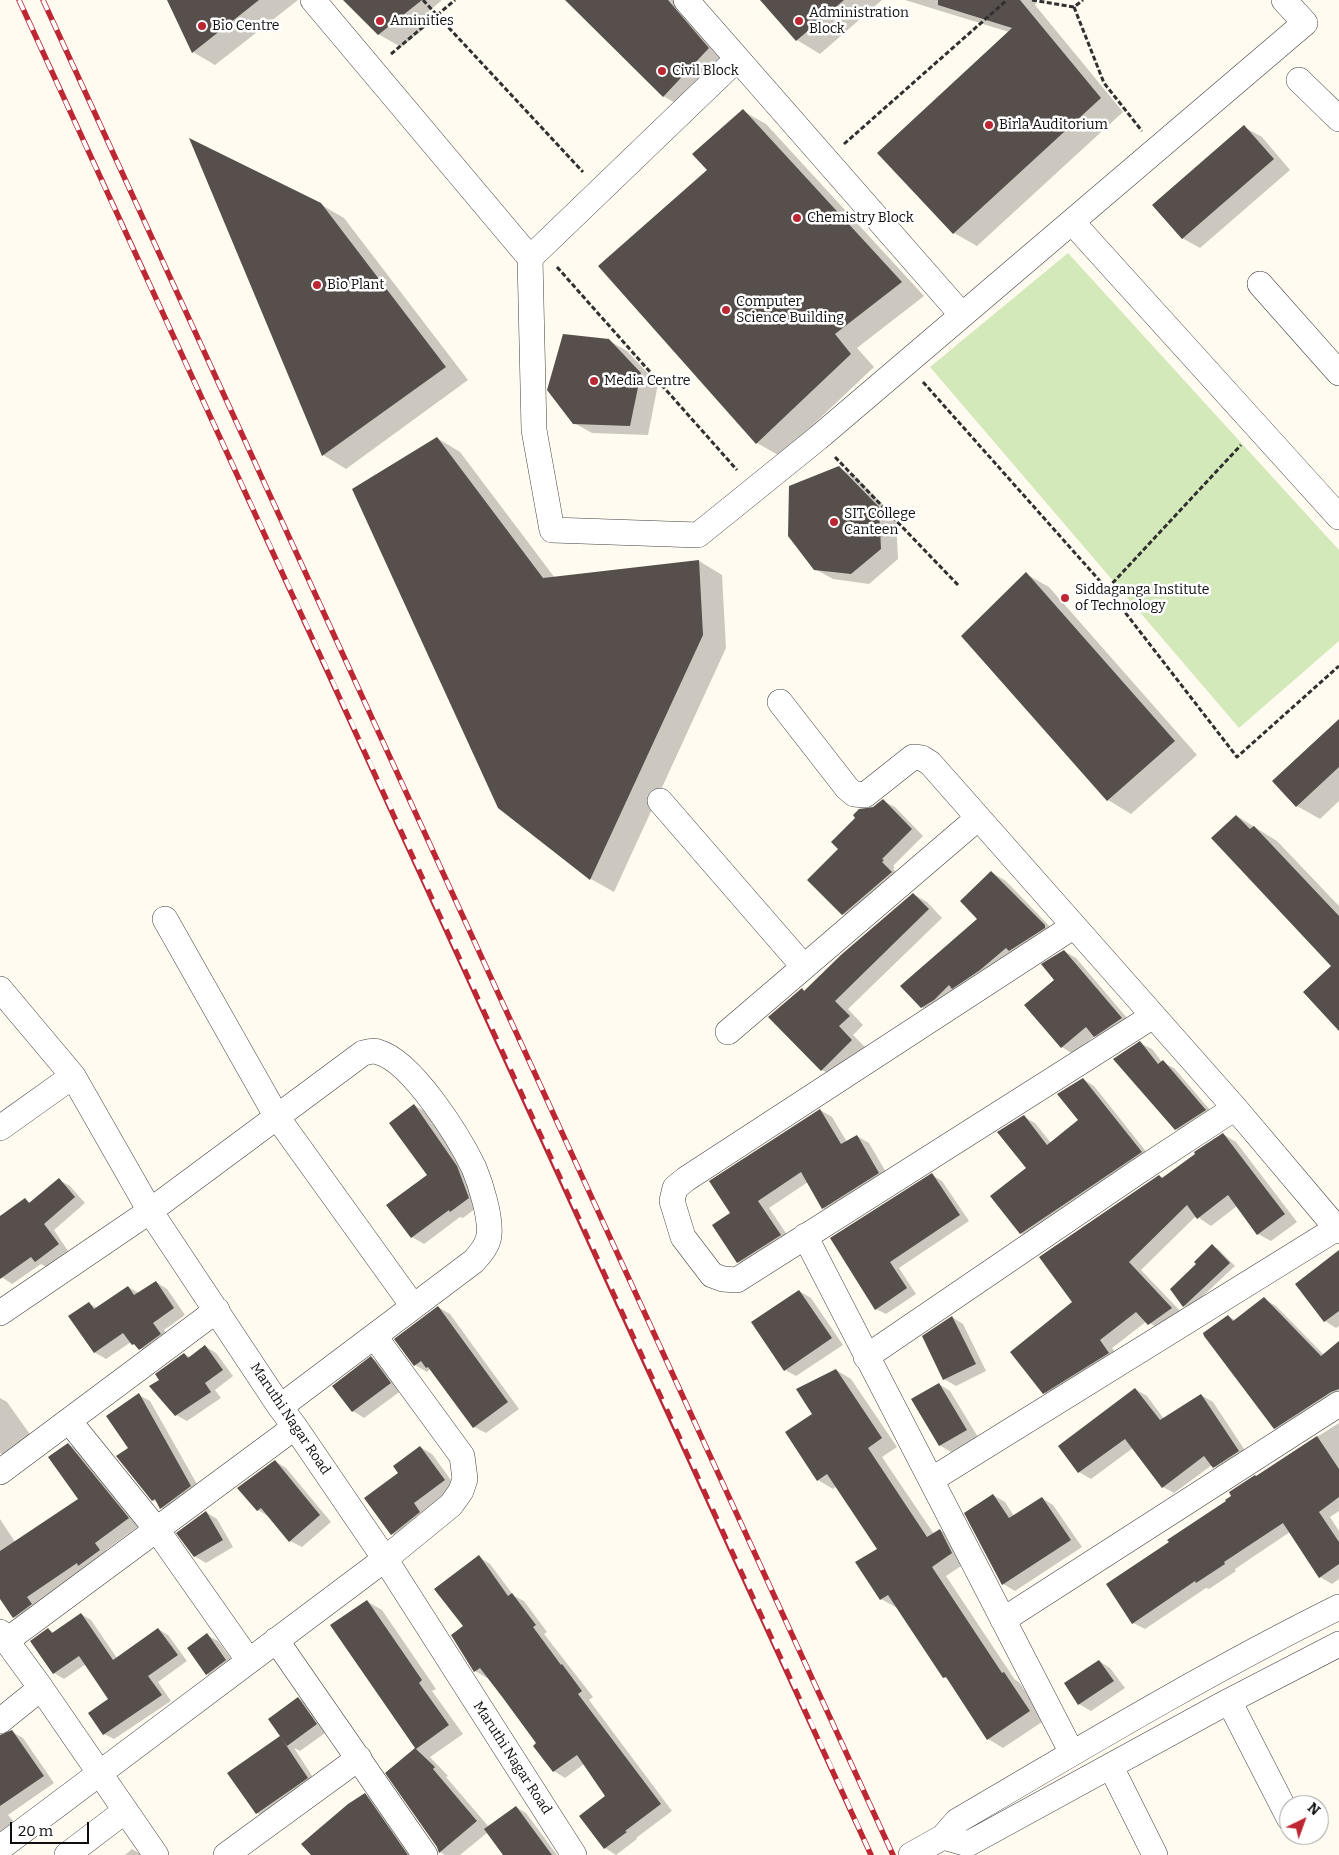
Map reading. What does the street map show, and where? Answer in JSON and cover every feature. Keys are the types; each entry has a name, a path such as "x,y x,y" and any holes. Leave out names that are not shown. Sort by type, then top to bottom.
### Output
{"street":[{"path":"313,0 372,70 535,253 534,430 552,530 698,536 906,363 1305,23 1284,0"},
{"path":"686,0 962,315"},
{"path":"535,253 737,59"},
{"path":"1299,80 1339,119"},
{"path":"1072,222 1339,517"},
{"path":"1260,284 1339,373"},
{"path":"780,702 847,788 854,794 865,795 913,757 922,758 930,763 1235,1108 1338,1229 931,1480"},
{"path":"660,801 804,967"},
{"path":"728,1032 978,818"},
{"path":"165,919 277,1117 414,1306"},
{"path":"1074,926 686,1179 676,1188 672,1201 683,1236 712,1275 737,1280 1154,1016"},
{"name":"Maruthi Nagar Road","path":"0,989 73,1076 150,1211 280,1407 296,1427 385,1559 574,1855"},
{"path":"0,1313 150,1211 363,1053 377,1051 400,1066 419,1083 434,1102 474,1169 486,1202 489,1236 484,1248 474,1261 280,1407"},
{"path":"0,1128 73,1076"},
{"path":"866,1356 1235,1108"},
{"path":"805,1236 1072,1753"},
{"path":"0,1472 217,1310"},
{"path":"0,1848 385,1559 451,1505 461,1491 465,1479 465,1465 462,1456 374,1337"},
{"path":"1003,1620 1339,1404"},
{"path":"69,1420 157,1530 248,1661"},
{"path":"156,1855 100,1772 3,1637 157,1530 296,1427"},
{"path":"911,1855 1072,1753 1339,1607"},
{"path":"276,1640 425,1855"},
{"path":"950,1829 971,1850 1111,1767 1339,1644"},
{"path":"0,1721 41,1688"},
{"path":"1229,1702 1279,1799"},
{"path":"226,1855 359,1758"},
{"path":"1111,1767 1155,1855"},
{"path":"67,1855 125,1810"}],"path":[{"path":"423,0 600,190"},
{"path":"372,70 456,0"},
{"path":"826,160 1006,0"},
{"path":"1032,0 1074,7 1083,0"},
{"path":"1074,7 1104,83 1156,149"},
{"path":"535,253 754,489"},
{"path":"906,363 1107,589 1237,757 1339,666"},
{"path":"1107,589 1257,427"},
{"path":"835,457 958,586"}],"green space":[{"path":"1068,253 1339,550 1339,641 1239,728 930,367"}],"building":[{"name":"Bio Centre","path":"167,0 259,0 192,53"},
{"name":"Aminities","path":"343,0 422,0 378,35"},
{"name":"Civil Block","path":"565,0 668,0 709,48 663,97"},
{"name":"Administration Block","path":"760,0 844,0 796,41"},
{"name":"Birla Auditorium","path":"938,0 1020,0 1101,98 953,234 877,153 1012,28 938,5"},
{"name":"Computer Science Building","path":"743,109 902,282 835,334 851,354 756,444 598,266 707,170 692,154"},
{"path":"1244,125 1274,159 1182,239 1152,205"},
{"name":"Bio Plant","path":"189,138 321,203 446,367 322,456"},
{"name":"Media Centre","path":"563,334 609,339 641,373 630,426 573,424 547,390"},
{"path":"437,437 543,578 699,560 703,635 590,880 498,808 352,489"},
{"name":"SIT College Canteen","path":"839,466 879,507 881,549 851,574 814,570 788,536 789,486"},
{"path":"1026,572 1175,741 1107,801 961,636"},
{"path":"1339,719 1339,767 1296,807 1272,781"},
{"path":"883,799 912,829 882,859 884,860 882,862 892,872 842,915 807,880 838,849 831,842 855,818 853,815 859,809 873,807"},
{"path":"1236,815 1250,829 1254,826 1339,916 1339,1031 1303,992 1331,966 1211,838"},
{"path":"991,871 1045,925 1045,928 1009,951 1006,948 980,970 952,989 949,985 934,1000 921,1008 900,986 977,919 960,901"},
{"path":"913,893 929,909 835,1001 850,1016 839,1026 852,1040 821,1071 768,1017 802,988 804,991 842,954"},
{"path":"1064,950 1122,1018 1094,1037 1086,1027 1061,1048 1024,1005 1054,980 1041,964"},
{"path":"1140,1041 1158,1064 1163,1060 1206,1110 1175,1130 1113,1059"},
{"path":"1083,1078 1142,1152 1020,1234 990,1196 1026,1168 997,1132 1024,1115 1047,1145 1078,1120 1057,1094"},
{"path":"414,1104 457,1166 469,1198 411,1238 386,1205 427,1175 389,1123"},
{"path":"820,1109 841,1144 857,1135 879,1173 822,1209 801,1172 758,1201 781,1235 737,1263 712,1225 730,1213 709,1181"},
{"path":"1223,1133 1285,1214 1257,1235 1228,1195 1197,1219 1187,1205 1129,1262 1172,1308 1148,1325 1136,1312 1100,1340 1109,1353 1043,1394 1010,1352 1072,1302 1039,1257 1159,1175 1162,1178 1195,1154 1194,1152"},
{"path":"932,1173 960,1215 890,1262 907,1288 875,1310 830,1238"},
{"path":"59,1178 75,1197 44,1224 59,1244 35,1262 31,1257 0,1279 0,1216 25,1198 29,1203"},
{"path":"1212,1244 1230,1263 1183,1307 1170,1289 1196,1264 1194,1262"},
{"path":"1339,1250 1339,1311 1324,1322 1295,1284"},
{"path":"156,1281 174,1308 153,1323 161,1334 139,1350 134,1344 132,1345 123,1333 94,1353 68,1316 89,1302 94,1309 128,1286 134,1295"},
{"path":"799,1290 832,1338 784,1371 751,1322"},
{"path":"1264,1297 1321,1356 1339,1341 1339,1389 1331,1392 1274,1429 1203,1333 1228,1315 1233,1321"},
{"path":"438,1306 508,1402 473,1428 428,1367 426,1368 421,1361 414,1366 394,1339"},
{"path":"952,1316 976,1364 943,1380 922,1336"},
{"path":"205,1345 223,1370 205,1383 211,1392 175,1416 149,1386 159,1380 155,1374 184,1353 188,1358"},
{"path":"371,1356 391,1383 352,1412 332,1386"},
{"path":"836,1369 882,1438 868,1448 927,1537 940,1529 952,1553 932,1567 1002,1673 1004,1672 1030,1711 987,1740 946,1677 943,1678 888,1595 880,1600 855,1562 877,1549 827,1474 817,1481 785,1432 812,1414 796,1389"},
{"path":"939,1383 967,1430 939,1446 911,1399"},
{"path":"1135,1388 1160,1420 1201,1394 1239,1451 1213,1468 1204,1456 1162,1488 1125,1439 1078,1473 1058,1446"},
{"path":"139,1393 191,1486 160,1509 155,1499 152,1501 116,1456 128,1448 106,1416"},
{"path":"1317,1436 1339,1469 1339,1497 1319,1512 1339,1542 1339,1564 1319,1578 1283,1523 1224,1562 1225,1564 1196,1583 1195,1581 1132,1624 1106,1584 1226,1501 1231,1496 1229,1492"},
{"path":"68,1443 129,1518 95,1543 100,1550 78,1566 77,1563 27,1597 32,1604 13,1618 0,1599 0,1551 78,1499 48,1457"},
{"path":"420,1446 445,1480 414,1503 420,1512 391,1535 364,1498 398,1473 393,1466"},
{"path":"275,1460 320,1515 289,1542 261,1508 257,1511 237,1488"},
{"path":"993,1494 1009,1518 1042,1497 1071,1540 1002,1585 964,1513"},
{"path":"206,1511 223,1540 194,1557 176,1533"},
{"path":"479,1555 508,1596 512,1593 536,1625 533,1627 582,1691 578,1694 661,1804 604,1849 579,1816 605,1796 577,1755 553,1772 533,1746 536,1743 503,1698 480,1668 474,1672 451,1635 463,1626 434,1589"},
{"path":"367,1600 422,1680 419,1683 449,1725 416,1749 435,1767 433,1769 477,1821 439,1853 437,1847 385,1773 415,1748 330,1625"},
{"path":"81,1613 113,1660 158,1628 178,1655 148,1676 162,1695 103,1735 88,1713 108,1699 79,1656 53,1674 30,1641 48,1628 52,1633"},
{"path":"207,1633 226,1660 206,1675 187,1648"},
{"path":"1099,1660 1114,1681 1078,1705 1064,1683"},
{"path":"298,1697 317,1724 287,1746 268,1719"},
{"path":"12,1730 44,1776 0,1806 0,1735"},
{"path":"280,1736 308,1778 256,1814 227,1773"},
{"path":"365,1793 408,1855 311,1855 301,1844 348,1804"},
{"path":"516,1806 552,1855 503,1855 484,1829"}],"railway":[{"path":"19,0 660,1391 871,1855"},
{"path":"43,0 893,1855"}],"place":[{"name":"Aminities","path":"380,21"},
{"name":"Administration Block","path":"799,21"},
{"name":"Bio Centre","path":"202,26"},
{"name":"Civil Block","path":"662,71"},
{"name":"Birla Auditorium","path":"989,125"},
{"name":"Chemistry Block","path":"797,218"},
{"name":"Bio Plant","path":"317,285"},
{"name":"Computer Science Building","path":"726,310"},
{"name":"Media Centre","path":"594,381"},
{"name":"SIT College Canteen","path":"834,522"},
{"name":"Siddaganga Institute of Technology","path":"1065,598"}]}
